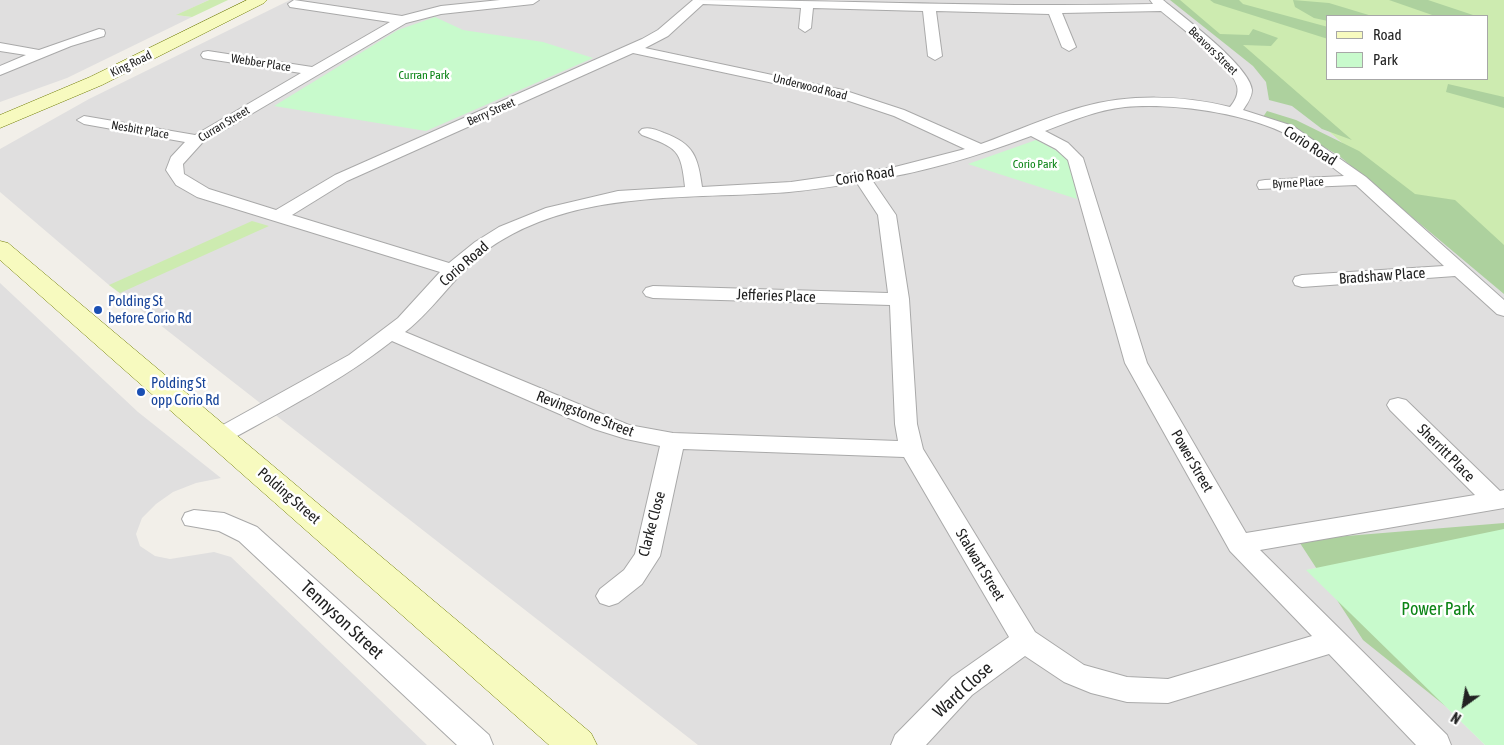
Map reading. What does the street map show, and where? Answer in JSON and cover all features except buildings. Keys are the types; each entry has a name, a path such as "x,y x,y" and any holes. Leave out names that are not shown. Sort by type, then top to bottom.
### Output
{"main road":[{"name":"King Road","path":"0,113 240,0"},
{"name":"King Road","path":"0,122 96,81 258,0"},
{"name":"Polding Street","path":"0,248 577,745"}],"street":[{"name":"Curran Street","path":"452,270 203,193 182,184 176,178 174,172 177,160 197,140 402,20 441,10 533,0"},
{"path":"700,0 807,3 865,2 929,6 1009,4 1054,10 1160,4"},
{"name":"Berry Street","path":"278,216 341,178 633,49 663,33 700,0"},
{"path":"805,28 807,3"},
{"path":"294,4 402,20"},
{"name":"Beavors Street","path":"1160,4 1232,66 1239,76 1244,86 1245,96 1234,112"},
{"path":"929,6 935,56"},
{"path":"1054,10 1069,47"},
{"path":"0,71 99,33"},
{"path":"0,47 41,54"},
{"name":"Underwood Road","path":"633,49 838,93 899,113 980,150"},
{"name":"Webber Place","path":"208,55 314,71"},
{"name":"Corio Road","path":"220,436 340,370 406,322 452,270 481,246 505,231 552,212 618,196 791,187 862,178 927,165 980,150 1085,111 1125,103 1190,104 1234,112 1288,129 1360,180 1504,310"},
{"name":"Nesbitt Place","path":"84,120 197,140"},
{"name":"Power Street","path":"1033,130 1062,146 1075,158 1136,363 1239,544 1436,745"},
{"path":"647,132 684,148 691,160 694,192"},
{"name":"Stalwart Street","path":"862,178 887,215 899,299 906,424 911,449 1025,640 1049,661 1090,681 1141,692 1168,690 1333,641"},
{"name":"Byrne Place","path":"1265,185 1360,180"},
{"name":"Bradshaw Place","path":"1302,281 1461,270"},
{"name":"Jefferies Place","path":"653,292 899,299"},
{"name":"Revingstone Street","path":"392,334 626,432 673,440 911,449"},
{"name":"Sherritt Place","path":"1398,405 1499,500"},
{"name":"Clarke Close","path":"609,596 633,577 647,556 673,440"},
{"path":"1239,544 1499,500"},
{"name":"Tennyson Street","path":"194,519 224,522 248,534 478,745"},
{"name":"Ward Close","path":"906,745 962,686 1025,640"}],"shaded area":[{"path":"0,0 209,0 177,15 192,17 67,78 0,102"},
{"path":"290,0 1177,0 1504,283 1504,529 1307,570 1485,745 698,745 109,285 0,192 0,149 89,99"},
{"path":"0,283 138,412 221,478 196,483 173,492 156,504 142,518 136,534 140,546 155,556 170,559 214,552 231,557 427,745 0,745"}],"green space":[{"path":"209,0 228,0 192,17 176,15"},
{"path":"1170,0 1180,0 1220,34 1249,35 1253,29 1278,38 1271,46 1243,45 1352,140 1322,129 1292,106 1269,100 1266,82 1253,66"},
{"path":"1177,0 1504,0 1504,283"},
{"path":"1210,0 1239,0 1243,4 1326,26 1326,38 1214,3"},
{"path":"1293,0 1329,3 1369,15 1326,15 1326,21 1314,18 1295,7"},
{"path":"1389,0 1428,0 1473,15 1432,15"},
{"name":"Curran Park","path":"435,17 463,30 543,42 593,58 426,131 274,106 398,30"},
{"path":"1448,84 1504,97 1504,108 1446,92"},
{"path":"1267,111 1296,120 1359,151 1415,194 1455,200 1504,245 1504,294 1338,155 1276,120 1263,117"},
{"name":"Corio Park","path":"1036,140 1064,156 1071,168 1077,199 968,164"},
{"path":"252,221 269,226 120,293 109,285"},
{"name":"Power Park","path":"1504,523 1504,745 1494,745 1363,640 1298,540"},
{"name":"Power Park","path":"1504,529 1504,745 1485,745 1306,570"}],"place":[{"name":"Polding St before Corio Rd","path":"98,310"},
{"name":"Polding St opp Corio Rd","path":"141,392"}]}
